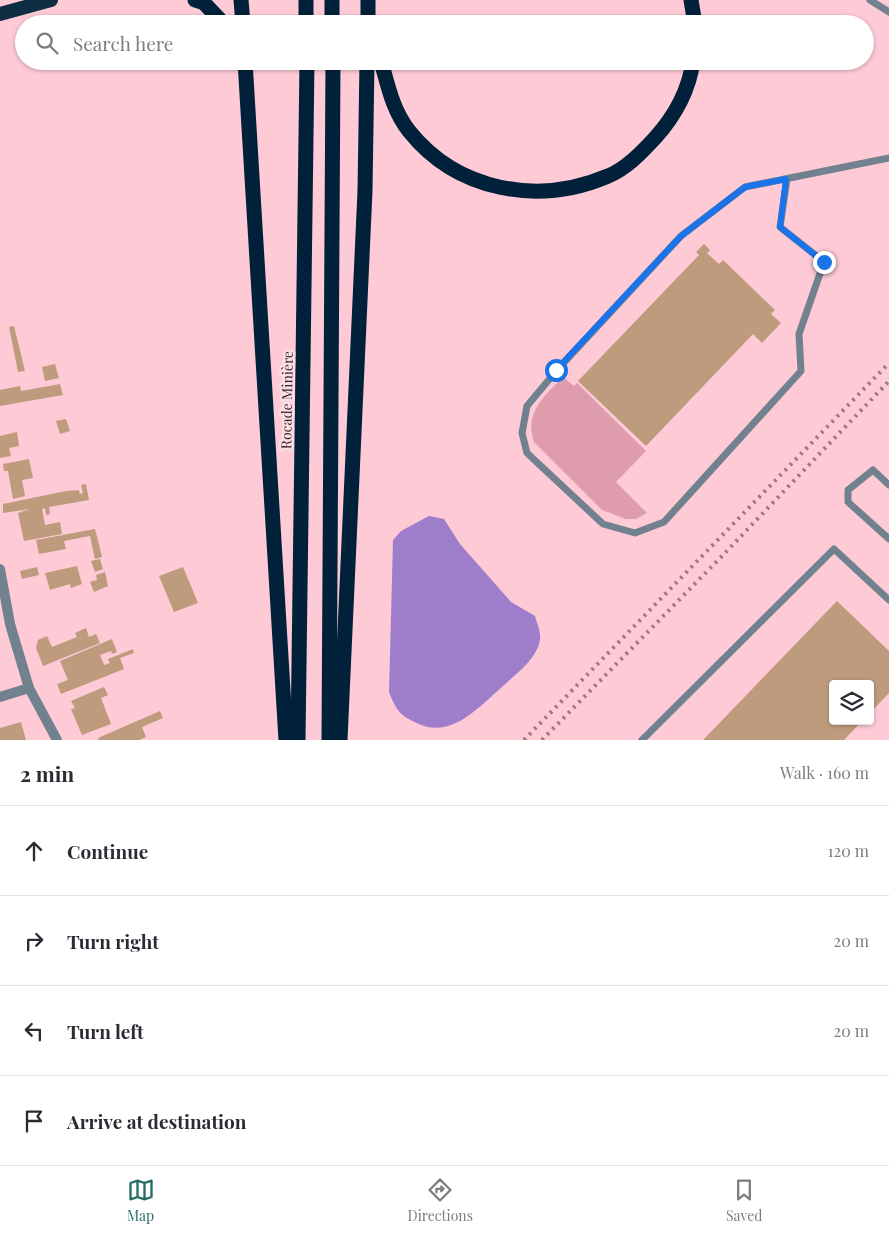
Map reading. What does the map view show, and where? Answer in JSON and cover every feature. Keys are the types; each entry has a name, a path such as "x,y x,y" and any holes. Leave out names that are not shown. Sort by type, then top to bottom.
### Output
{"highway":[{"path":"0,14 51,0"},
{"path":"195,0 204,3 215,15"},
{"path":"241,0 242,15"},
{"path":"306,0 306,15"},
{"path":"332,0 332,15"},
{"path":"368,0 369,15"},
{"path":"691,0 694,15"},
{"path":"244,70 246,78"},
{"path":"246,70 286,740"},
{"name":"Rocade Minière","path":"298,740 307,70"},
{"path":"329,740 332,70"},
{"path":"340,740 364,211 367,70"},
{"path":"383,70 394,108 408,130 426,150 466,177 498,188 532,192 560,191 609,176 642,153 667,125 685,94 691,70"}],"street":[{"path":"0,569 10,624 28,688 57,740"},
{"path":"0,697 28,688"}],"lane":[{"path":"870,0 889,12"},
{"path":"786,179 780,227 824,262 799,334 801,371 664,522 635,533 603,524 526,453 522,433 527,406 556,370 681,236 745,187 889,158"},
{"path":"889,485 873,470 848,490 848,502 889,540"},
{"path":"642,740 834,550 889,600"}],"shaded area":[{"path":"563,377 574,386 577,383 646,451 616,482 647,513 636,519 626,519 602,510 534,442 532,422 534,414 543,398"},
{"path":"429,516 444,519 460,544 511,602 535,616 540,636 535,653 520,671 475,711 454,724 443,727 419,724 407,718 397,708 389,692 393,540 401,531"}],"building":[{"path":"704,244 710,250 707,253 719,264 723,260 775,310 771,314 781,323 762,343 753,334 646,446 578,381 699,255 696,252"},
{"path":"14,326 25,371 18,372 9,327"},
{"path":"55,364 59,378 45,381 42,367"},
{"path":"60,384 63,395 0,406 0,390 20,386 21,391"},
{"path":"66,419 70,431 60,434 56,421"},
{"path":"17,432 19,446 9,448 11,456 0,458 0,436"},
{"path":"29,459 33,478 22,480 25,496 13,499 8,471 4,471 3,464"},
{"path":"86,484 89,500 49,507 50,514 46,515 45,508 42,509 45,525 60,522 62,534 24,541 18,513 30,509 3,513 3,504 66,491 79,490 80,494 83,493 81,485"},
{"path":"95,529 102,557 95,559 90,536 64,541 66,549 39,554 36,540"},
{"path":"100,559 103,569 95,572 91,561"},
{"path":"77,566 82,584 71,588 70,584 50,590 45,573"},
{"path":"37,567 39,575 22,579 20,571"},
{"path":"183,567 198,603 174,612 159,576"},
{"path":"105,572 108,586 94,592 90,582 97,580 96,575"},
{"path":"837,601 889,651 889,693 874,709 874,680 829,680 829,725 858,725 844,740 703,740"},
{"path":"86,628 89,637 96,634 100,643 43,666 36,648 38,640 47,636 52,647 77,637 75,633"},
{"path":"112,639 117,652 112,654 111,651 100,655 104,665 110,663 108,659 133,649 134,653 120,658 124,669 61,694 57,684 68,680 60,661"},
{"path":"104,687 108,695 101,698 111,724 82,735 71,709 75,708 71,701"},
{"path":"160,711 163,718 142,727 146,737 139,740 99,740 98,738"},
{"path":"21,722 26,740 0,740 0,728"}],"railway":[{"path":"524,740 889,363"},
{"path":"542,740 724,554 889,381"}],"route":[{"path":"556,370 681,236 745,187 786,179 780,227 824,262"}]}
